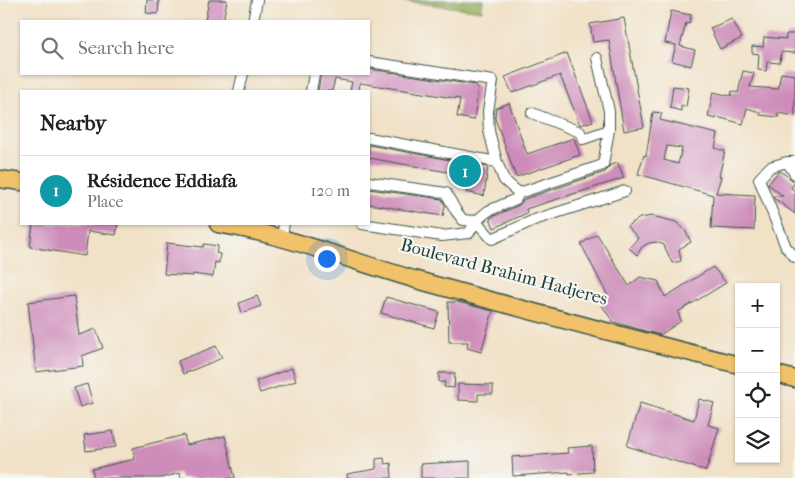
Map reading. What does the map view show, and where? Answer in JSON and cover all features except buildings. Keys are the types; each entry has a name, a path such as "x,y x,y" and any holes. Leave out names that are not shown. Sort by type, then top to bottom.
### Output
{"main road":[{"path":"0,178 20,182"},
{"path":"0,188 20,191"},
{"path":"224,225 282,238 417,280 735,364"},
{"name":"Boulevard Brahim Hadjeres","path":"268,225 284,227 421,272 644,332 735,354"},
{"path":"780,365 795,369"},
{"path":"780,375 795,379"}],"street":[{"path":"252,20 256,0"},
{"path":"369,225 442,236 469,233 476,221 488,211 516,199 519,193 603,165 609,130 609,112 597,58"},
{"path":"370,62 493,81 488,111 489,131 496,162 504,180 519,193"},
{"path":"239,90 243,75"},
{"path":"311,90 314,75"},
{"path":"532,113 580,132 583,139 609,130"},
{"path":"370,138 496,162"},
{"path":"795,174 791,162 770,167 759,179 786,247 795,257"},
{"path":"370,182 446,193 463,220 476,221 492,239 534,220 625,191"}],"green space":[{"path":"395,0 483,0 482,11"}],"place":[{"name":"Résidence Eddiafa","path":"465,171"}]}
